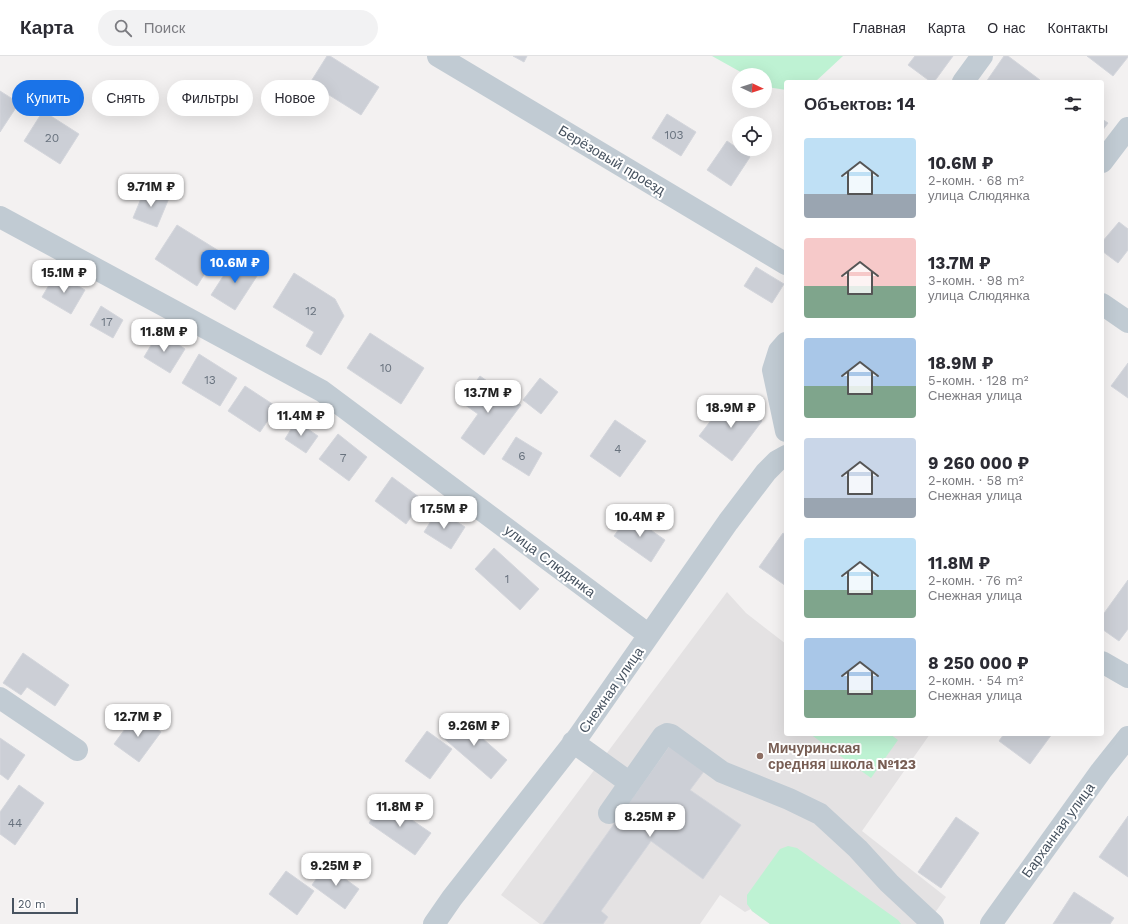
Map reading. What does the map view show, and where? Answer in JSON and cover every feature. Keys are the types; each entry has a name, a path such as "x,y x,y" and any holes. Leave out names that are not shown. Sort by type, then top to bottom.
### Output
{"street":[{"name":"Берёзовый проезд","path":"438,56 784,263"},
{"path":"964,80 982,56"},
{"path":"1104,159 1128,128"},
{"name":"улица Слюдянка","path":"0,217 322,391 649,635"},
{"path":"1104,305 1128,322"},
{"path":"784,345 779,351 773,370 784,422"},
{"name":"Снежная улица","path":"434,924 452,898 582,731 724,528 766,472 777,460 784,457"},
{"path":"1104,663 1128,677"},
{"path":"0,698 77,750"},
{"path":"608,813 663,736 667,734 671,735 722,772 789,799 820,814 858,849 889,884 933,924"},
{"name":"Барханная улица","path":"991,924 1101,771 1128,737"},
{"path":"573,742 630,783"}],"shaded area":[{"name":"Мичуринская средняя школа №123","path":"727,592 746,613 784,642 784,736 929,736 862,831 946,897 927,924 770,924 751,909 745,912 720,895 700,924 540,924 501,895"}],"green space":[{"path":"712,56 843,56 817,80 784,80 784,90 772,88 772,68 733,68"},
{"path":"813,736 893,736 898,740 871,778"},
{"path":"788,846 797,848 898,920 901,924 770,924 752,911 747,904 747,895 780,849"}],"building":[{"path":"327,56 330,56 379,87 361,115 329,95 329,80 312,80"},
{"path":"513,56 527,56 524,62"},
{"path":"915,56 953,56 935,80 928,80 908,65"},
{"path":"1004,56 1008,56 1040,80 987,80"},
{"path":"1087,56 1128,56 1128,57 1113,76"},
{"path":"0,91 12,99 12,114 0,132"},
{"path":"667,114 696,132 681,156 652,138"},
{"path":"40,116 51,116 79,134 60,164 24,141"},
{"path":"1104,120 1108,123 1104,128"},
{"path":"727,141 732,144 732,156 750,157 731,186 707,170"},
{"path":"145,189 169,198 157,227 133,218"},
{"path":"1119,222 1128,229 1128,250 1118,263 1104,252 1104,240"},
{"path":"177,225 219,251 197,286 155,259"},
{"path":"235,258 259,273 235,310 211,295"},
{"path":"756,267 784,284 772,303 744,286"},
{"path":"56,273 85,290 71,314 42,297"},
{"path":"294,273 335,299 344,316 321,355 306,346 314,332 273,307"},
{"path":"101,306 123,320 113,338 90,325"},
{"path":"159,332 185,349 170,373 144,357"},
{"path":"370,333 424,368 401,404 347,368"},
{"path":"199,354 237,378 220,406 182,383"},
{"path":"1128,363 1128,398 1111,386"},
{"path":"480,376 521,405 484,455 461,438 478,414 461,402"},
{"path":"540,378 558,392 541,414 523,400"},
{"path":"245,386 277,407 260,432 228,411"},
{"path":"729,397 762,421 732,461 699,436"},
{"path":"615,420 646,441 620,477 590,456"},
{"path":"296,421 318,436 306,453 285,439"},
{"path":"338,434 367,457 349,481 319,459"},
{"path":"516,437 542,453 529,476 502,459"},
{"path":"392,477 423,500 406,524 375,501"},
{"path":"438,510 465,527 451,549 424,532"},
{"path":"629,515 665,540 651,562 614,536"},
{"path":"783,533 784,534 784,585 759,567"},
{"path":"494,548 539,589 520,610 475,569"},
{"path":"1128,580 1128,629 1119,641 1104,630 1104,613"},
{"path":"23,653 69,685 55,706 27,687 21,695 3,683"},
{"path":"136,714 161,732 139,762 114,744"},
{"path":"457,716 507,760 491,779 440,735"},
{"path":"427,731 452,749 430,779 405,761"},
{"path":"1003,736 1051,736 1030,764 999,741"},
{"path":"0,738 25,755 8,780 0,774"},
{"path":"670,745 705,770 690,790 741,825 703,879 651,841 601,911 608,917 603,924 543,924"},
{"path":"19,785 44,803 15,845 0,834 0,812"},
{"path":"384,801 431,833 415,855 369,823"},
{"path":"1128,816 1128,877 1099,857"},
{"path":"956,817 979,833 941,888 918,872"},
{"path":"326,865 359,889 345,909 312,885"},
{"path":"286,871 314,891 297,915 269,894"},
{"path":"1074,892 1114,918 1110,924 1053,924"}],"place":[{"name":"Мичуринская средняя школа №123","path":"760,756"}]}
